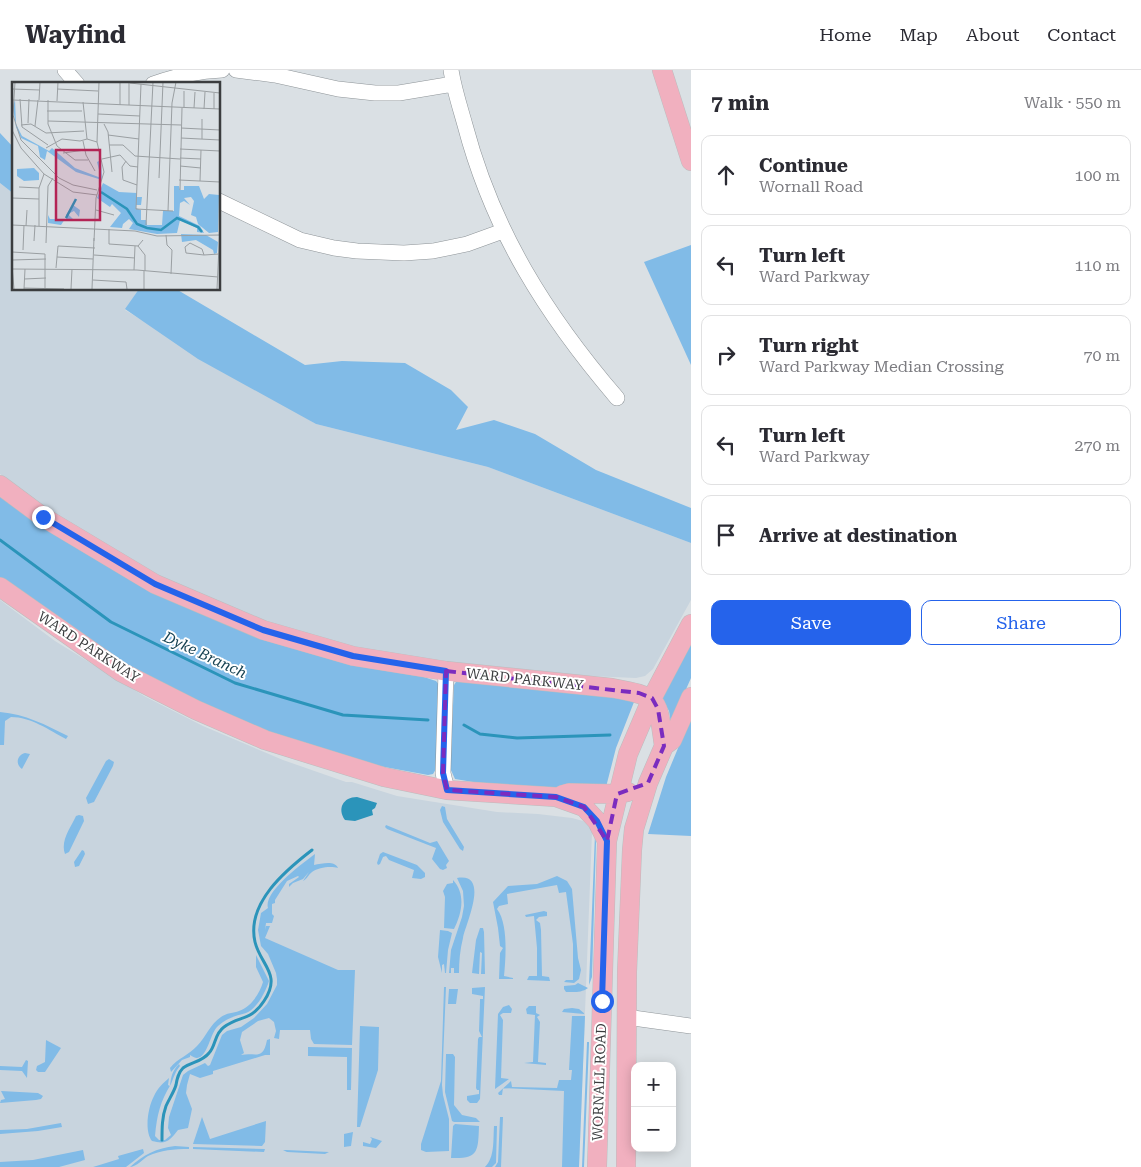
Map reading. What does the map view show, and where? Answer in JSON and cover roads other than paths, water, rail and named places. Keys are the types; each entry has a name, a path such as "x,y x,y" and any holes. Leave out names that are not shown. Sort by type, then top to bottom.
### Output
{"main road":[{"path":"662,70 691,160"},
{"name":"WARD PARKWAY","path":"0,485 43,517 155,584 263,630 353,656 446,671 612,688 639,693 652,698"},
{"name":"WARD PARKWAY","path":"0,587 121,672 196,710 265,740 384,777 447,790 556,797 584,807 597,821 607,841"},
{"name":"WORNALL ROAD","path":"597,1167 607,841 628,754 652,698 691,624"},
{"name":"WORNALL ROAD","path":"627,1165 626,1017 634,829 648,783 664,746 672,740 691,697"},
{"path":"652,698 658,709 664,746"},
{"name":"WARD PARKWAY","path":"556,797 569,793 624,794 648,783"}],"street":[{"path":"65,70 75,82"},
{"path":"158,82 174,76 201,71 222,70"},
{"path":"236,70 275,75 338,90 375,94 399,93 452,77 474,160 503,230 531,282 556,322 585,361 617,398"},
{"path":"220,201 300,240 357,252 404,253 432,250 467,244 503,230"},
{"path":"446,671 443,773 447,790"},
{"path":"626,1017 691,1026"}],"waterway":[{"name":"Dyke Branch","path":"0,540 111,622 235,683 343,715 428,720"},
{"name":"Dyke Branch","path":"464,725 480,734 517,738 610,735"},
{"path":"162,1140 162,1123 165,1110 181,1070 206,1056 221,1030 230,1023 254,1012 259,1008 269,992 271,977 255,942 256,914 270,889 291,867 312,850"}]}
